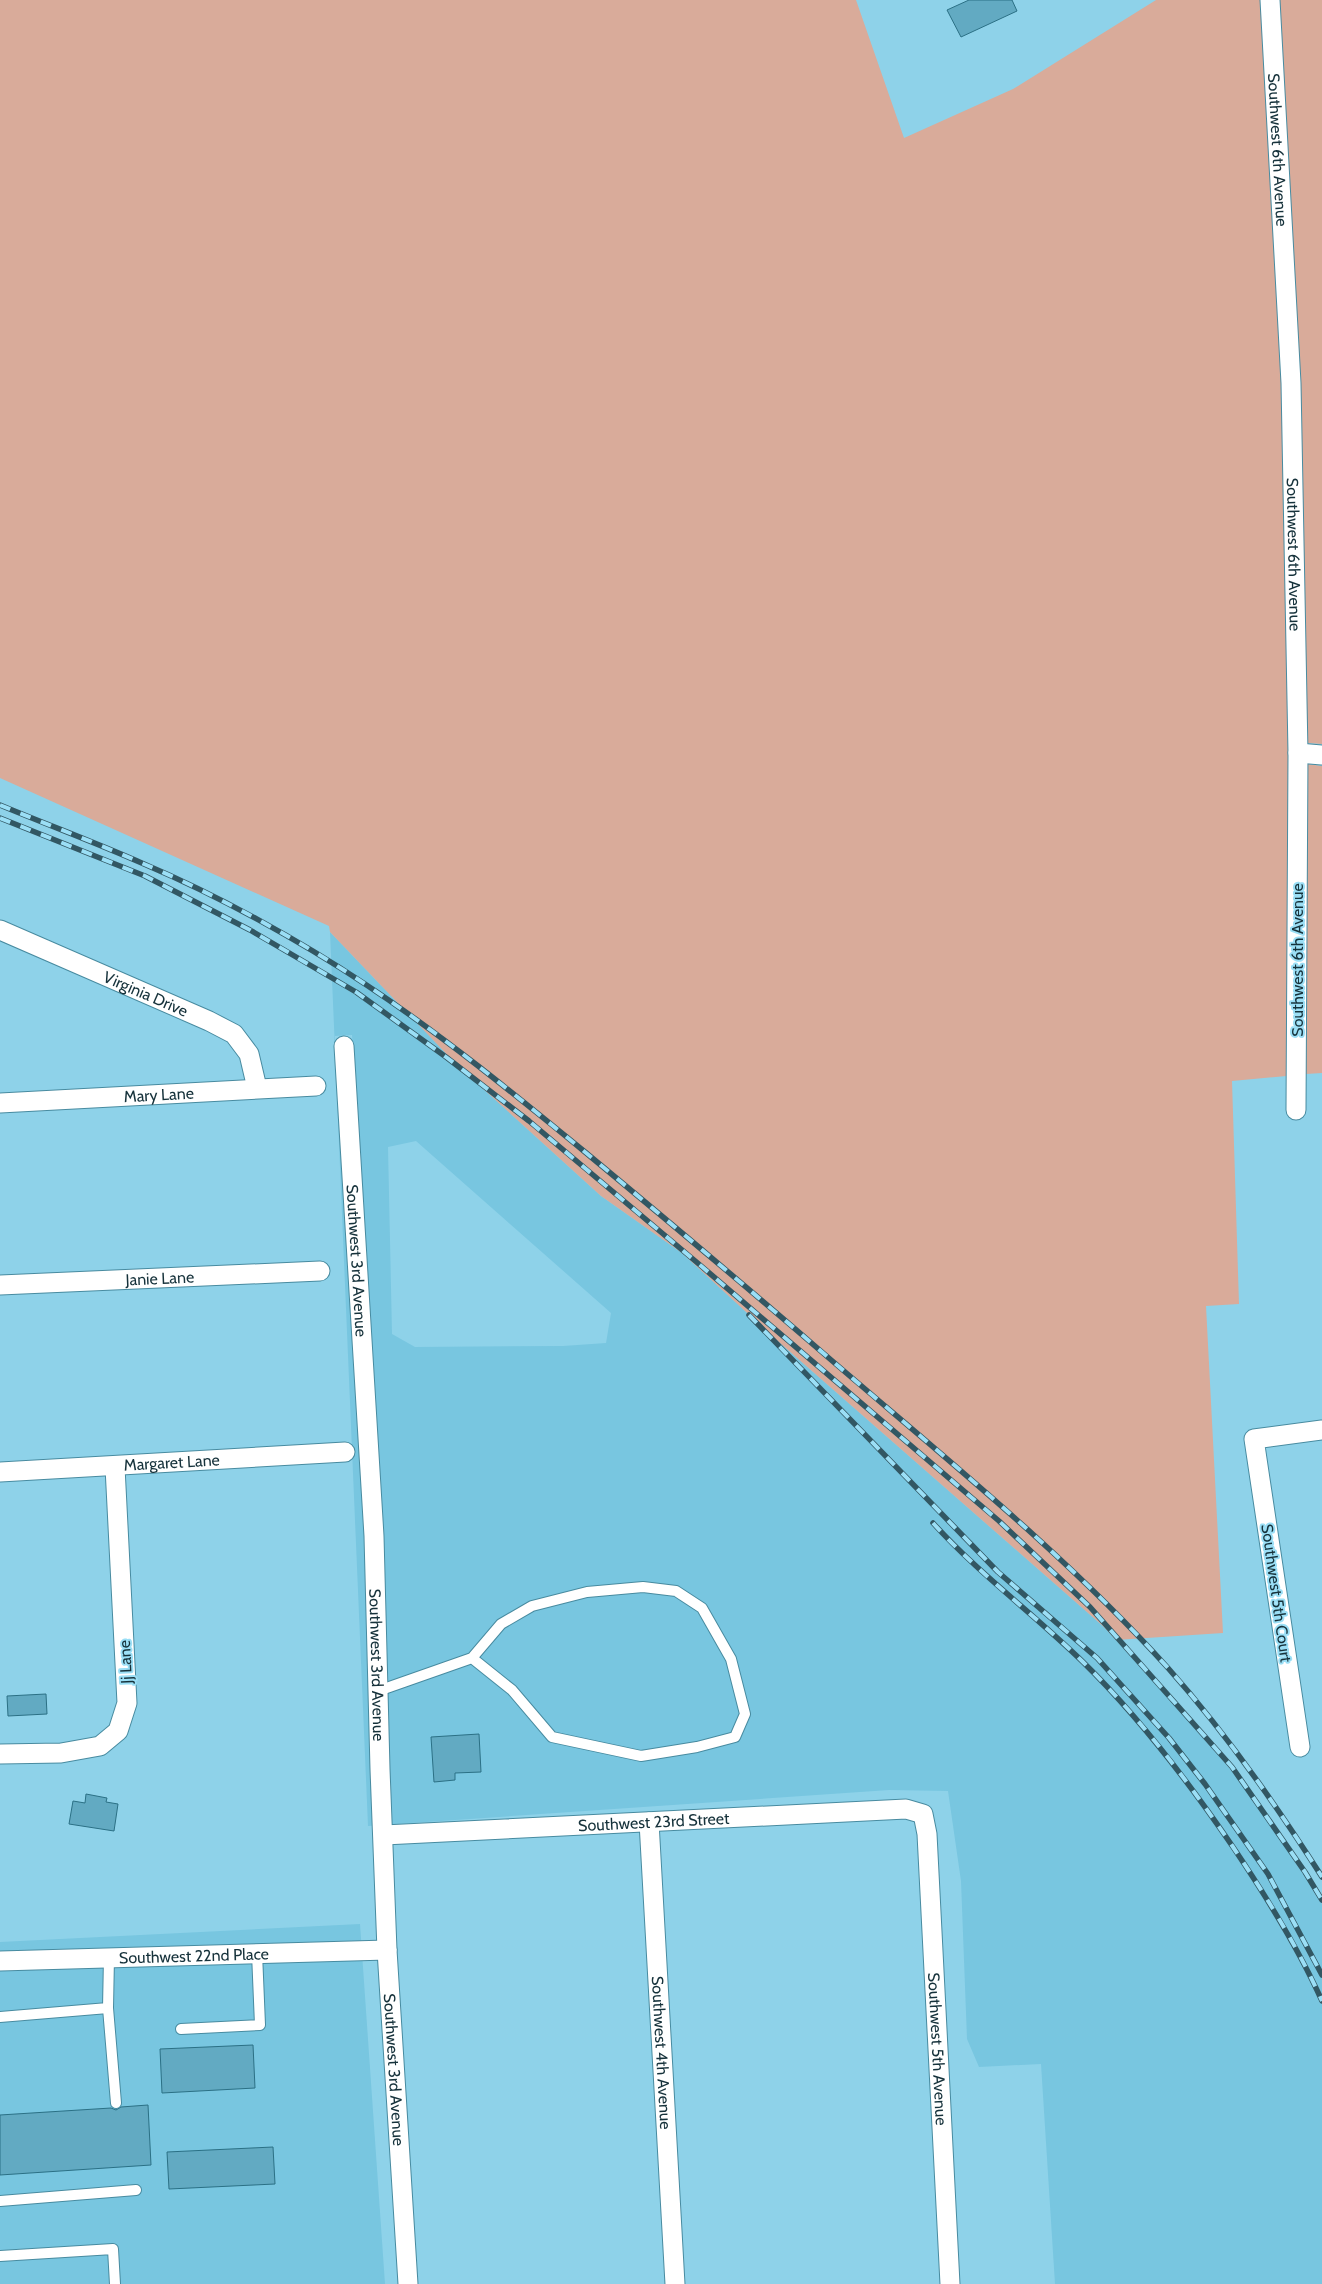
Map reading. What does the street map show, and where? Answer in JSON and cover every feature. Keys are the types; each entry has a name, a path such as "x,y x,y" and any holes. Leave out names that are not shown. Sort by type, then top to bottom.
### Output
{"street":[{"name":"Southwest 6th Avenue","path":"1270,0 1291,383 1298,753 1296,1110"},
{"path":"1298,753 1322,755"},
{"name":"Virginia Drive","path":"0,930 209,1021 234,1034 249,1054 257,1088"},
{"name":"Southwest 3rd Avenue","path":"344,1046 374,1536 387,1950 408,2284"},
{"name":"Mary Lane","path":"0,1103 316,1086"},
{"name":"Janie Lane","path":"0,1284 320,1271"},
{"name":"Southwest 5th Court","path":"1300,1747 1254,1439 1322,1430"},
{"name":"Margaret Lane","path":"0,1472 115,1467 345,1452"},
{"name":"Jj Lane","path":"0,1754 61,1753 100,1746 118,1731 127,1703 115,1467"},
{"name":"Southwest 23rd Street","path":"384,1835 906,1809 923,1814"},
{"name":"Southwest 5th Avenue","path":"923,1814 927,1834 950,2284"},
{"name":"Southwest 4th Avenue","path":"649,1822 675,2284"},
{"name":"Southwest 22nd Place","path":"0,1961 387,1950"}],"lane":[{"path":"378,1691 472,1658 501,1624 532,1606 586,1592 643,1587 676,1592 702,1608 731,1659 745,1714 735,1737 697,1747 641,1756 552,1737 512,1690 472,1658"},
{"path":"181,2028 260,2025 257,1953"},
{"path":"109,1957 108,2008 116,2102"},
{"path":"0,2017 108,2008"},
{"path":"0,2201 136,2190"},
{"path":"0,2256 113,2249 114,2284"}],"shaded area":[{"path":"0,0 856,0 904,138 1013,89 1156,0 1261,0 1282,383 1288,752 1287,1076 1232,1081 1239,1304 1206,1306 1223,1633 1116,1640 1104,1627 772,1336 682,1253 601,1196 457,1065 330,932 329,926 0,778"},
{"path":"1279,0 1322,0 1322,744 1307,743"},
{"path":"1307,764 1322,766 1322,1073 1306,1074"},
{"path":"330,932 457,1065 601,1196 682,1253 772,1336 1104,1627 1228,1763 1322,1900 1322,2284 1055,2284 1041,2064 979,2067 967,2039 961,1881 948,1791 889,1790 368,1826 336,1070 365,1537 387,1702 384,1536 352,1035 334,1036","holes":["416,1141 611,1313 606,1343 563,1346 415,1347 392,1334 388,1147"]},
{"path":"360,1924 385,2284 0,2284 0,1942"}],"building":[{"path":"969,0 1012,0 1017,11 961,37 947,10"},
{"path":"46,1694 47,1714 8,1716 7,1696"},
{"path":"479,1734 481,1772 455,1773 455,1780 434,1782 431,1737"},
{"path":"86,1794 107,1798 106,1802 118,1804 114,1831 69,1824 73,1801 85,1803"},
{"path":"253,2045 255,2088 162,2093 160,2049"},
{"path":"148,2105 151,2165 0,2175 0,2115 111,2108 116,2110 121,2107"},
{"path":"273,2147 275,2184 169,2189 167,2152"}],"railway":[{"path":"0,805 172,876 229,904 285,935 340,967 394,1003 531,1108 708,1255 961,1470 1088,1586 1129,1626 1189,1692 1268,1796 1322,1877"},
{"path":"0,818 145,876 250,930 356,992 446,1057 529,1121 999,1521 1090,1607 1232,1767 1305,1872 1322,1900"},
{"path":"749,1315 998,1572 1097,1658 1169,1738 1205,1784 1268,1874 1322,1975"},
{"path":"933,1523 988,1577 1083,1662 1144,1728 1181,1774 1233,1847 1292,1941 1322,2001"}]}
